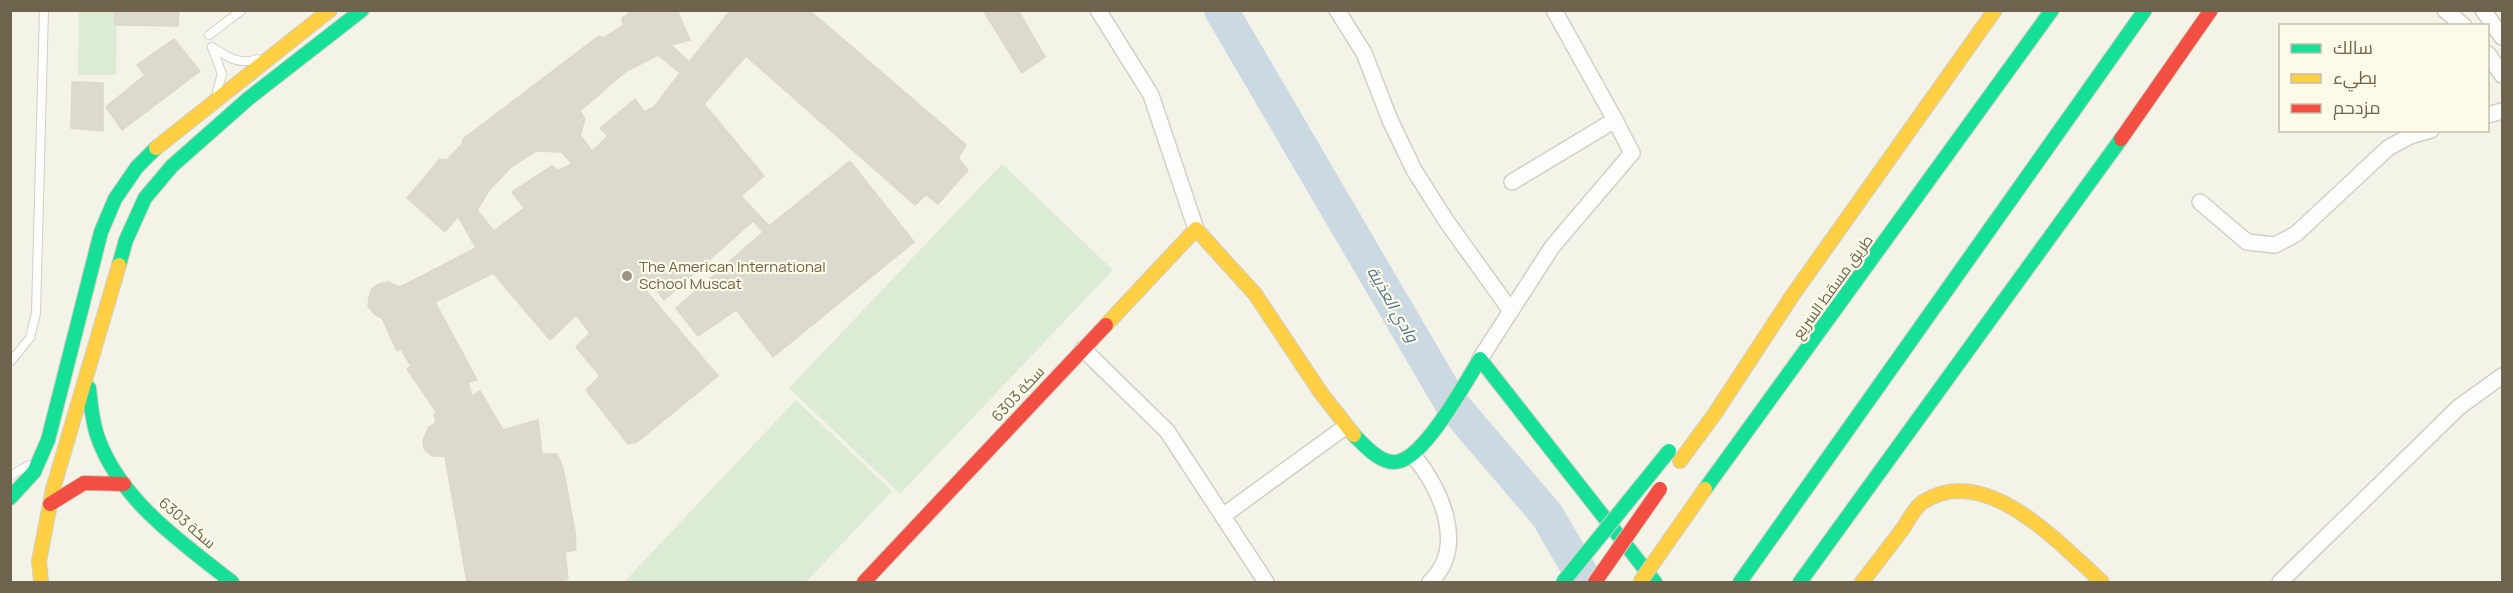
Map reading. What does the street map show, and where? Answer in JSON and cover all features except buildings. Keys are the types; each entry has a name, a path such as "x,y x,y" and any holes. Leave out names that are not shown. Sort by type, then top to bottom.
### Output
{"main road":[{"path":"10,498 24,488 36,472 48,440 101,232 116,199 137,167 158,146 330,10"},
{"path":"41,582 39,561 50,504 126,240 145,198 172,166 249,98 362,10"},
{"path":"1595,582 1714,415 1792,296 1995,10"},
{"name":"طريق مسقط السريع","path":"1640,582 2052,10"},
{"path":"1740,582 2145,10"},
{"path":"1800,582 2066,218 2211,10"},
{"path":"1196,230 1253,291 1345,427 1386,461 1398,462 1413,455 1435,427 1480,359 1656,582"},
{"name":"سكة 6303","path":"864,582 1196,230"},
{"path":"1563,582 1792,296"},
{"name":"سكة 6303","path":"88,377 92,416 99,442 124,484 159,521 232,582"},
{"path":"50,504 75,484 95,480 124,484"},
{"path":"1862,582 1923,502 1944,493 1967,490 1987,494 2007,504 2102,582"}],"street":[{"path":"1098,10 1151,95 1196,230"},
{"path":"1337,10 1364,53 1390,120 1414,170 1447,222 1511,311"},
{"path":"1480,359 1552,247 1632,153 1554,10"},
{"path":"2445,10 2462,24"},
{"path":"2483,10 2502,37"},
{"path":"2489,57 2502,75"},
{"path":"1512,182 1615,120"},
{"path":"2200,202 2247,242 2275,245 2296,234 2388,148 2410,136 2424,132"},
{"path":"1083,349 1134,396 1167,431 1266,582"},
{"path":"2280,582 2459,408 2488,384 2502,376"},
{"path":"1224,515 1345,427"},
{"path":"1413,455 1432,478 1444,510 1449,548 1438,575 1430,582"}],"lane":[{"path":"10,362 30,338 34,330 36,313 44,10"},
{"path":"209,35 242,10"},
{"path":"210,105 219,89 222,74 212,47 243,62 253,62 278,50"},
{"path":"10,476 29,466 48,440"}],"green space":[{"path":"79,11 117,11 116,75 78,75"},
{"path":"1002,164 1113,270 900,494 789,388"},
{"path":"796,400 892,491 806,582 624,582"}],"waterway":[{"name":"وادي العذيبة","path":"1221,10 1451,403 1547,515 1586,582"}],"traffic: fast":[{"path":"119,265 126,240 145,198 172,166 249,98 362,10"},
{"path":"1705,489 2052,10"},
{"path":"1740,582 2145,10"},
{"path":"1800,582 2121,139"},
{"path":"10,498 34,472 48,440 101,232 115,199 137,167 156,148"},
{"path":"1354,435 1363,445 1387,461 1400,461 1411,455 1445,416 1480,359 1655,582"},
{"path":"89,388 98,438 121,481 154,519 232,582"},
{"path":"1563,582 1669,451"}],"traffic: slow":[{"path":"156,148 330,10"},
{"path":"1680,461 1714,415 1792,296 1995,10"},
{"path":"1106,325 1196,229 1255,294 1321,393 1354,435"},
{"path":"41,582 39,561 53,489 119,265"},
{"path":"1640,582 1705,489"},
{"path":"1862,582 1920,504 1947,492 1971,492 1996,499 2020,512 2043,529 2102,582"}],"traffic: jam":[{"path":"2121,139 2211,10"},
{"path":"864,582 1106,325"},
{"path":"50,504 84,483 124,484"},
{"path":"1595,582 1660,489"}],"place":[{"name":"The American International School Muscat","path":"627,276"}]}
